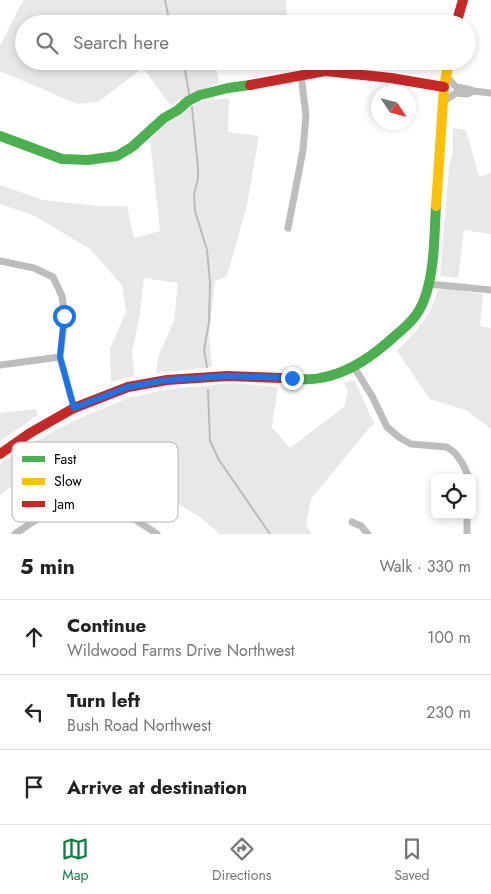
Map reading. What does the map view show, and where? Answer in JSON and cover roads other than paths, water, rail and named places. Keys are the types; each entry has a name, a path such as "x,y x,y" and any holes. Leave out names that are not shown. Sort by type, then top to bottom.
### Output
{"street":[{"path":"459,15 463,0"},
{"path":"0,136 62,159 88,160 117,156 138,142 164,118 178,110 188,101 200,95 228,88 280,80 325,70 444,87"},
{"path":"17,442 74,408 128,387 167,380 228,376 318,379 332,376 354,367 384,346 414,320 429,284 444,87 447,70"},
{"path":"288,228 302,150 306,115 301,75"},
{"path":"446,76 456,86 468,88 473,92"},
{"path":"444,101 456,93 491,93"},
{"path":"0,261 34,268 53,277 62,296 64,316 60,357 74,408"},
{"path":"429,284 491,290"},
{"path":"0,365 60,357"},
{"path":"354,367 372,396 387,426 400,438 411,444 447,447 455,452 467,474"},
{"path":"0,454 12,446"},
{"path":"467,519 467,534"},
{"path":"16,534 33,522"},
{"path":"139,522 157,534"},
{"path":"352,522 361,526 368,534"}],"waterway":[{"path":"165,0 168,15"},
{"path":"185,70 189,94"},
{"path":"192,107 198,168 198,179 194,194 195,211 207,250 210,282 209,322 204,350 207,367"},
{"path":"208,390 210,441 219,460 270,534"}]}
